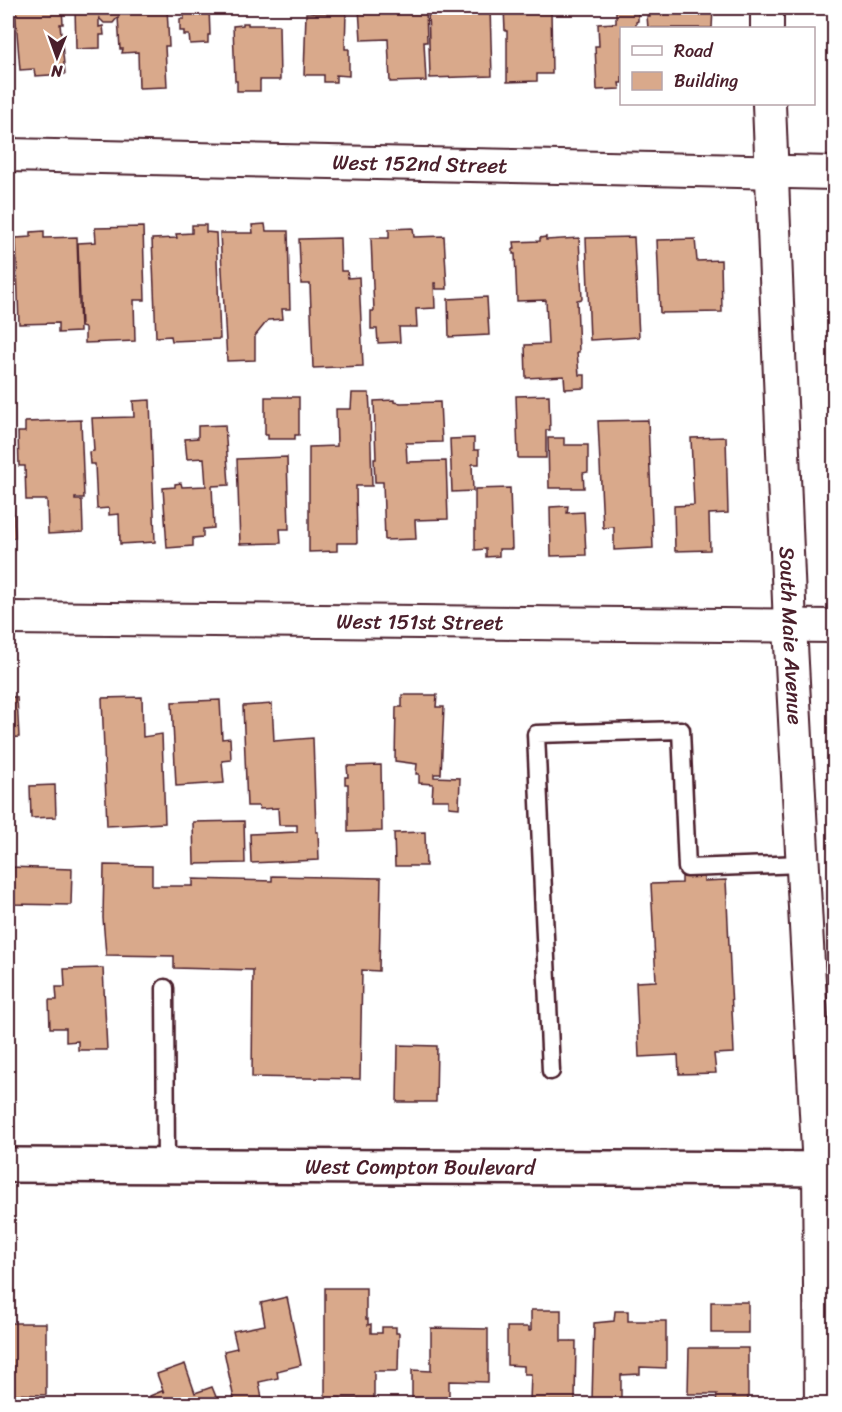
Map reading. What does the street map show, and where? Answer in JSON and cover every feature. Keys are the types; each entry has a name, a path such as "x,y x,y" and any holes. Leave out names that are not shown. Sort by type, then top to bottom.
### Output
{"main road":[{"name":"West Compton Boulevard","path":"8,1166 826,1169"}],"street":[{"path":"767,8 767,27"},
{"name":"South Maie Avenue","path":"769,105 802,864 826,1169 821,1404"},
{"name":"West 152nd Street","path":"8,155 834,173"},
{"name":"West 151st Street","path":"8,618 834,626"}],"lane":[{"path":"551,1071 536,734 681,730 687,868 802,864"},
{"path":"165,988 166,1166"}],"building":[{"path":"15,8 62,8 63,24 60,24 65,74 35,76 34,69 20,70"},
{"path":"75,8 167,8 169,46 165,46 167,87 139,88 138,52 122,53 118,17 113,23 104,23 99,18 99,27 103,26 104,35 100,35 100,48 76,49"},
{"path":"184,8 209,8 208,43 190,44 189,35 184,35 184,31 180,31 180,19 184,19"},
{"path":"359,8 426,8 427,42 424,42 426,81 390,82 388,39 361,40"},
{"path":"428,8 490,8 492,76 430,78"},
{"path":"504,8 551,8 552,74 537,74 537,81 507,82 507,31 505,31"},
{"path":"616,8 638,8 636,27 620,27 620,89 597,90 595,46 599,46 598,24 616,23"},
{"path":"650,8 713,8 712,27 648,27 647,16 650,16"},
{"path":"306,13 346,13 345,49 349,49 349,76 336,75 336,82 324,82 324,75 304,75"},
{"path":"243,23 279,25 280,80 260,80 260,91 237,91 233,26 243,25"},
{"path":"265,224 266,231 288,231 290,309 282,309 283,319 268,320 255,336 255,360 227,361 220,233 253,233 252,225"},
{"path":"192,225 206,225 206,232 216,233 220,339 172,341 171,336 156,337 152,239 177,238 176,234 192,233"},
{"path":"143,227 145,300 134,300 135,341 85,343 85,328 81,327 78,243 96,242 95,228"},
{"path":"413,228 414,237 444,236 447,289 436,289 436,283 434,283 435,308 416,309 417,327 399,327 400,342 378,343 377,329 371,329 371,311 374,311 371,238 389,238 389,229"},
{"path":"44,231 44,238 77,237 80,332 58,333 58,323 19,324 16,238 31,237 31,232"},
{"path":"546,237 546,240 579,238 582,299 577,300 579,352 577,352 579,375 585,375 585,388 565,389 564,376 526,378 525,345 548,344 546,300 517,301 513,249 515,249 514,242 540,241 540,238"},
{"path":"634,237 639,337 590,340 586,238"},
{"path":"340,238 341,271 347,271 348,278 359,277 363,366 313,368 310,284 301,284 299,239"},
{"path":"695,239 697,261 721,260 722,312 660,313 657,240"},
{"path":"487,297 489,335 449,337 448,299"},
{"path":"352,393 369,393 370,409 372,486 356,486 357,543 337,543 337,551 309,552 309,447 337,446 336,409 351,409"},
{"path":"549,395 550,430 546,430 546,458 518,458 516,396"},
{"path":"265,397 299,397 299,435 295,435 295,439 268,439 268,435 265,435"},
{"path":"150,400 155,542 120,544 119,514 109,515 109,508 97,509 95,464 90,464 89,452 94,451 92,418 134,417 133,401"},
{"path":"394,400 394,402 401,403 440,402 442,442 406,443 407,462 446,461 448,519 415,520 416,539 385,540 383,482 375,482 374,401"},
{"path":"81,420 84,498 75,498 75,500 82,500 83,532 48,534 47,500 26,500 25,466 19,466 18,432 25,432 25,422"},
{"path":"648,420 653,548 614,550 614,527 603,528 598,421"},
{"path":"225,425 229,485 212,486 214,528 203,529 203,537 193,538 193,546 167,548 163,488 175,487 175,484 181,483 182,487 206,486 204,458 187,459 185,439 198,438 198,426"},
{"path":"726,437 728,513 709,514 710,550 675,551 674,506 694,505 691,438"},
{"path":"474,438 474,450 479,450 479,464 472,464 473,491 452,492 450,439"},
{"path":"548,438 564,438 564,445 588,445 588,472 583,473 584,488 549,488"},
{"path":"287,457 289,529 280,529 281,543 240,544 237,459"},
{"path":"8,478 12,478 15,538 11,538 10,542 8,542"},
{"path":"510,488 512,549 499,549 499,556 486,557 486,549 475,550 475,489"},
{"path":"568,506 567,513 584,512 586,555 551,556 550,507"},
{"path":"402,695 437,695 436,707 444,707 441,774 434,774 434,777 460,778 459,808 449,807 449,800 432,800 433,784 419,783 419,774 416,774 417,764 395,761 396,707 402,707"},
{"path":"8,697 17,697 19,737 8,738"},
{"path":"142,697 143,737 162,734 165,823 107,826 102,698"},
{"path":"220,700 222,739 230,738 231,760 222,761 224,783 176,786 172,702"},
{"path":"272,704 274,741 313,738 319,860 251,863 250,834 297,832 297,825 279,825 278,808 260,809 259,806 247,806 243,706"},
{"path":"381,765 382,831 348,832 348,784 345,784 345,777 348,777 347,766"},
{"path":"55,785 56,817 31,818 30,786"},
{"path":"244,821 245,863 194,864 193,822"},
{"path":"425,832 426,866 395,866 394,833"},
{"path":"104,865 152,866 152,886 193,886 193,879 272,881 272,876 381,878 379,971 362,970 360,1079 252,1077 253,970 174,968 174,956 106,955 103,918"},
{"path":"8,867 72,869 71,905 8,904"},
{"path":"704,874 704,881 726,880 734,1053 714,1054 716,1073 679,1074 678,1055 639,1057 636,982 656,981 651,884 682,883 682,875"},
{"path":"103,968 107,1050 78,1050 78,1041 66,1042 66,1028 50,1028 49,1000 57,1000 56,987 65,987 64,969"},
{"path":"398,1045 437,1046 436,1102 397,1102"},
{"path":"325,1288 366,1288 366,1319 368,1319 368,1325 371,1324 371,1333 382,1333 382,1327 396,1327 396,1333 399,1333 398,1371 374,1371 374,1399 325,1398"},
{"path":"287,1297 301,1365 277,1371 278,1378 259,1382 263,1404 235,1404 224,1351 237,1348 233,1331 265,1325 261,1303"},
{"path":"711,1302 748,1302 748,1333 711,1333"},
{"path":"531,1310 561,1310 561,1341 576,1341 575,1401 530,1401 531,1374 524,1374 524,1366 507,1365 507,1327 529,1327 531,1331"},
{"path":"615,1311 628,1311 628,1321 666,1321 666,1368 640,1367 640,1374 621,1375 621,1401 592,1401 594,1323 614,1321"},
{"path":"8,1323 46,1323 46,1395 8,1394"},
{"path":"431,1328 488,1329 488,1382 449,1381 449,1400 412,1400 412,1370 431,1371"},
{"path":"689,1348 748,1348 748,1403 716,1403 717,1394 688,1394"},
{"path":"185,1364 195,1393 212,1387 219,1404 153,1404 150,1396 162,1391 164,1393 157,1374"}]}
